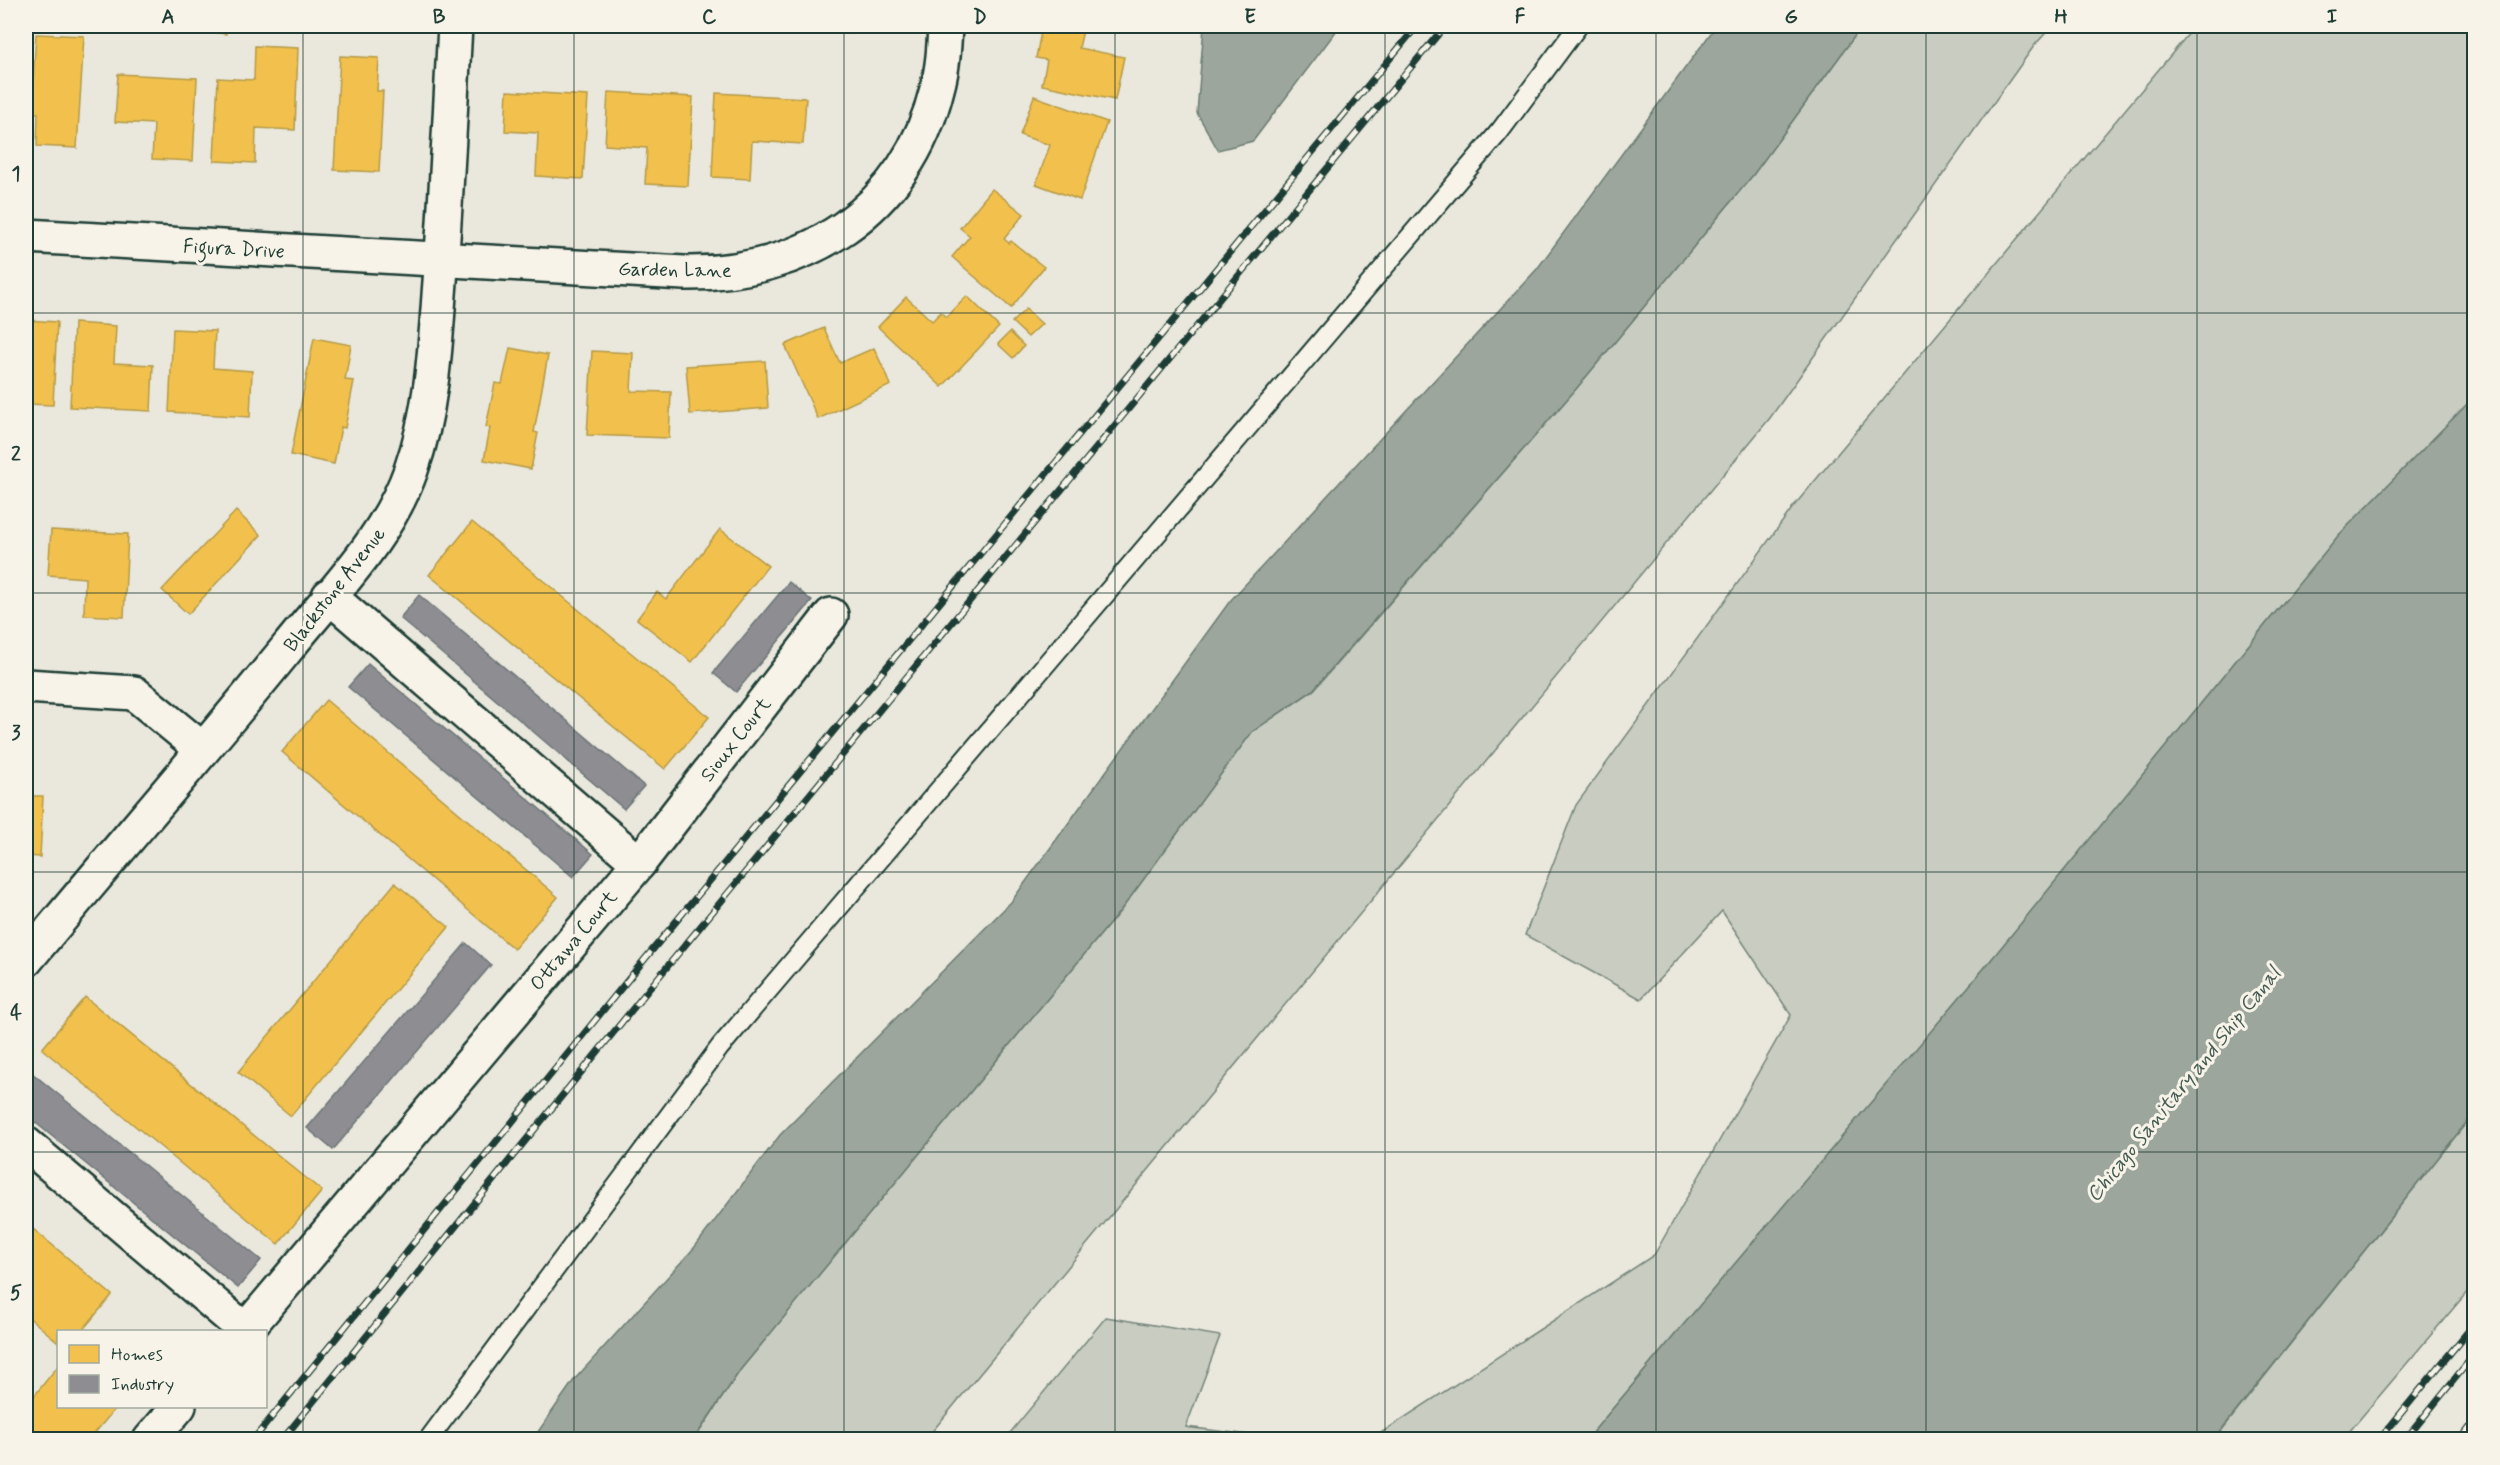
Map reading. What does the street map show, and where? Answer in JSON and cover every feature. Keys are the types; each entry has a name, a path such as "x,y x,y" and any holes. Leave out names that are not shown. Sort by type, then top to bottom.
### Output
{"street":[{"name":"Blackstone Avenue","path":"26,960 367,550 391,515 411,470 424,424 433,376 455,26"},
{"name":"Garden Lane","path":"442,259 714,273 768,264 820,244 859,217 879,198 897,176 915,146 929,117 937,89 943,62 945,26"},
{"name":"Figura Drive","path":"26,236 442,259"},
{"path":"329,596 639,863"},
{"name":"Sioux Court","path":"639,863 831,615"},
{"path":"26,686 134,693 202,749"},
{"name":"Ottawa Court","path":"245,1330 639,863"},
{"path":"26,1144 243,1330"},
{"path":"150,1440 178,1408"}],"lane":[{"path":"428,1440 720,1047 1500,131 1578,26"},
{"path":"2469,1440 2475,1433"}],"shaded area":[{"path":"1862,26 2052,26 2034,46 1770,418 926,1439 694,1440 741,1369 1121,910 1252,732 1314,690 1576,389 1753,175"},
{"path":"2195,26 2474,26 2474,397 2338,536 1986,966 1587,1439 1370,1440 1654,1255 1791,1015 1722,911 1641,999 1525,935 1576,805 1793,507"},
{"path":"2474,1113 2474,1284 2343,1439 2214,1440"},
{"path":"1106,1317 1220,1336 1186,1427 1283,1439 1005,1439"}],"water":[{"path":"1204,26 1340,26 1253,141 1218,150 1197,113"},
{"path":"1716,26 1862,26 1753,175 1576,389 1313,690 1252,732 1121,910 741,1369 694,1439 533,1439 574,1380 694,1248 780,1135 1011,902 1230,601 1537,269"},
{"name":"Chicago Sanitary and Ship Canal","path":"2474,397 2474,1113 2214,1439 1587,1439 1986,966 2338,536"}],"building: Homes":[{"path":"211,26 226,26 226,34 210,32"},
{"path":"774,26 854,26 854,33 774,29"},
{"path":"1042,26 1084,26 1079,48 1124,57 1115,100 1042,85 1047,60 1036,58"},
{"path":"36,34 84,36 77,148 37,146 38,113 31,113"},
{"path":"255,46 298,48 295,130 256,128 255,163 214,161 218,78 254,80"},
{"path":"340,56 379,58 377,91 383,91 379,172 334,170"},
{"path":"118,74 197,78 193,161 152,159 154,124 115,122"},
{"path":"507,91 588,96 583,179 536,176 538,133 505,131"},
{"path":"608,92 693,97 688,186 645,184 647,148 605,145"},
{"path":"716,93 806,98 803,144 752,141 750,179 712,177"},
{"path":"1034,96 1107,122 1080,200 1036,184 1050,145 1020,135"},
{"path":"992,189 1024,214 1004,239 1009,243 1011,241 1044,267 1011,308 952,257 970,236 960,228"},
{"path":"967,296 999,327 942,387 878,327 906,297 932,321 941,312 947,317"},
{"path":"1026,309 1042,324 1028,337 1012,322"},
{"path":"26,320 57,322 53,405 26,404"},
{"path":"74,323 116,326 114,363 153,365 151,411 70,407"},
{"path":"824,328 840,363 874,348 891,385 818,419 785,345"},
{"path":"173,329 215,331 213,368 252,371 250,417 169,412"},
{"path":"1010,332 1024,346 1013,358 998,344"},
{"path":"314,338 351,345 345,380 354,381 345,428 341,427 334,464 291,455"},
{"path":"510,348 548,355 534,432 538,433 531,469 484,460 490,428 486,427 495,383 502,384"},
{"path":"592,351 633,353 631,391 671,392 669,438 587,435"},
{"path":"765,361 768,408 690,414 686,366"},
{"path":"236,511 261,535 188,614 162,590"},
{"path":"472,522 709,717 665,769 429,575"},
{"path":"720,529 768,566 692,662 637,619 657,592 666,599"},
{"path":"51,530 128,534 124,617 84,615 85,578 48,575"},
{"path":"326,700 558,897 514,949 282,752"},
{"path":"26,796 43,796 40,857 26,856"},
{"path":"395,883 449,927 291,1116 238,1072"},
{"path":"85,997 322,1191 278,1244 42,1049"},
{"path":"26,1223 112,1295 83,1330 57,1330 57,1341 26,1315"},
{"path":"57,1367 57,1408 112,1408 114,1410 89,1440 26,1440 26,1406"}],"building: Industry":[{"path":"789,582 812,601 736,692 713,673"},
{"path":"419,595 644,786 624,809 400,618"},
{"path":"368,664 593,854 573,877 348,687"},
{"path":"466,943 491,965 333,1150 307,1128"},
{"path":"26,1068 261,1260 238,1288 26,1115"}],"railway":[{"path":"253,1440 640,965 1417,26"},
{"path":"282,1440 657,979 1445,26"},
{"path":"2379,1440 2474,1324"},
{"path":"2405,1440 2474,1355"}]}
